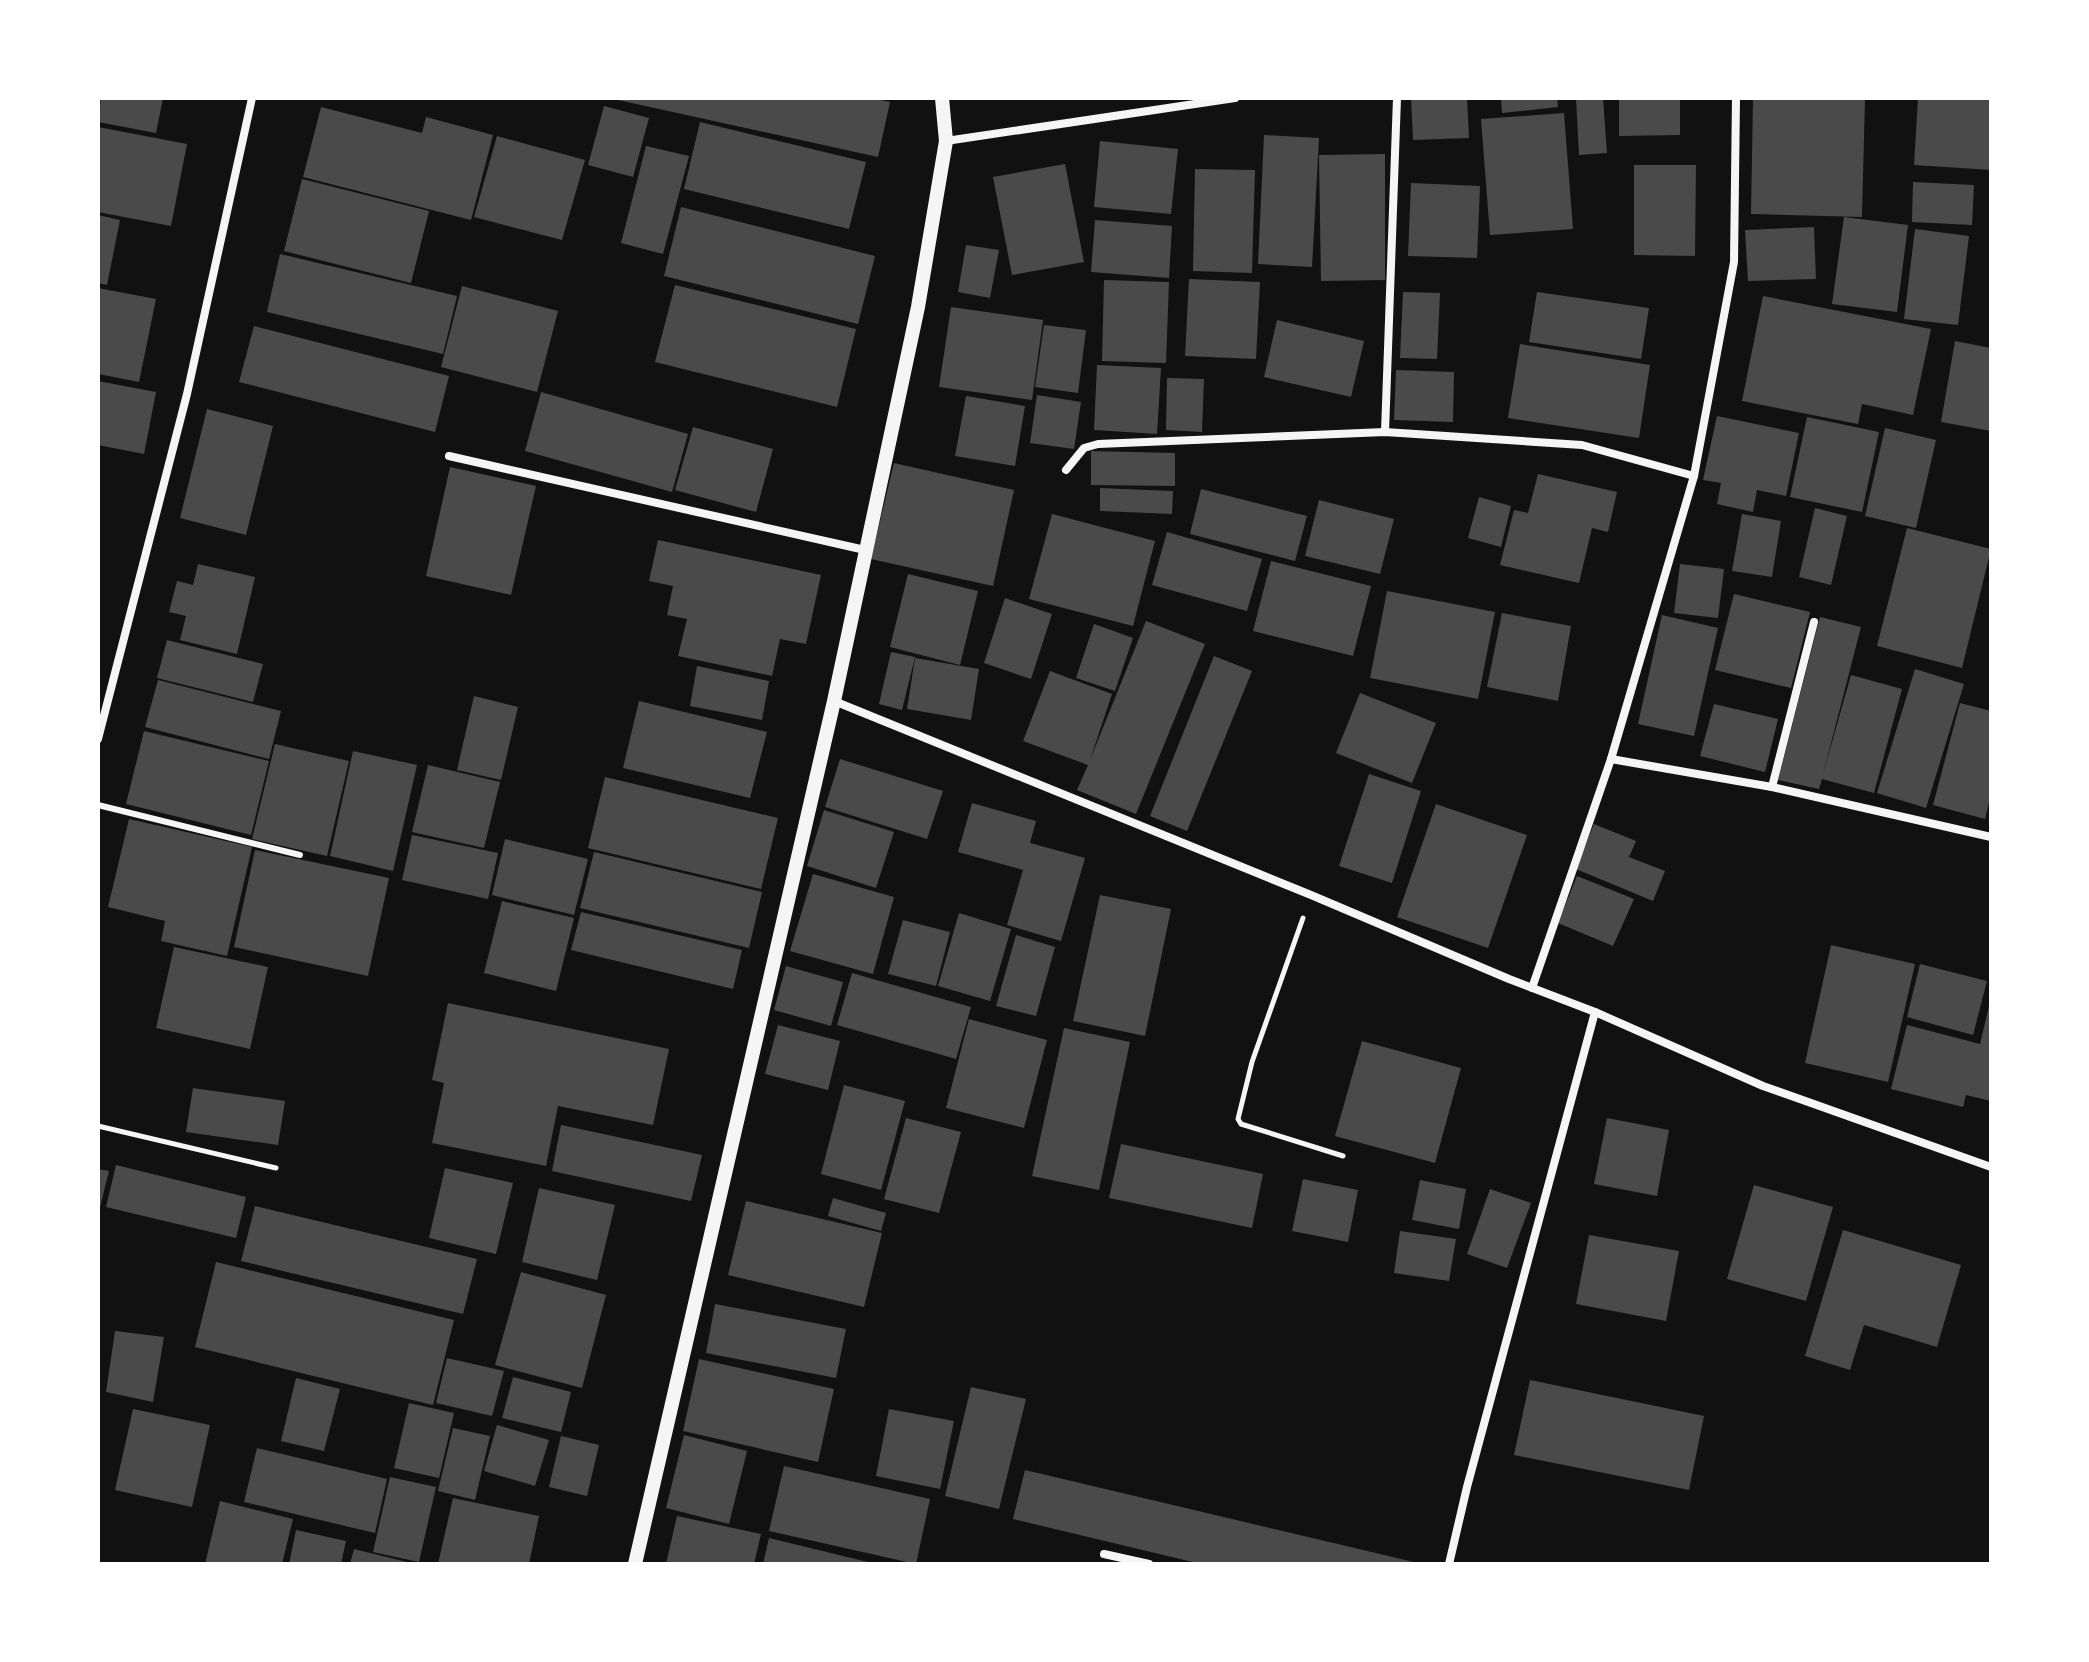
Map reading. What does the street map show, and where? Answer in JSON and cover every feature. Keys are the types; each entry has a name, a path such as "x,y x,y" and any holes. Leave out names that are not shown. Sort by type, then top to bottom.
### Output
{"street":[{"path":"98,739 187,394 252,98"},
{"path":"635,1564 834,701 918,307 946,141 942,98"},
{"path":"946,141 1235,98"},
{"path":"1385,432 1397,98"},
{"path":"1532,988 1611,759 1694,476 1734,262 1736,98"},
{"path":"1066,470 1084,448 1098,444 1385,432 1582,445 1694,476"},
{"path":"449,456 865,550"},
{"path":"1772,787 1814,622"},
{"path":"834,701 1595,1012 1763,1086 1991,1167"},
{"path":"1611,759 1772,787 1991,837"},
{"path":"1449,1564 1595,1012"},
{"path":"1104,1554 1149,1564"}],"lane":[{"path":"98,805 300,855"}],"path":[{"path":"1311,895 1252,1062 1238,1119 1241,1124 1343,1156"},
{"path":"98,1126 276,1168"}],"building":[{"path":"101,98 163,98 156,133 98,122"},
{"path":"609,98 870,98 890,102 878,157"},
{"path":"1411,98 1467,98 1469,138 1413,140"},
{"path":"1501,98 1557,98 1558,107 1502,113"},
{"path":"1576,98 1603,98 1607,153 1579,155"},
{"path":"1619,98 1680,98 1680,135 1619,136"},
{"path":"1753,98 1865,98 1862,217 1751,214"},
{"path":"1918,98 1991,98 1991,170 1914,165"},
{"path":"604,106 649,118 633,177 588,165"},
{"path":"321,107 422,133 426,117 493,135 471,220 303,177"},
{"path":"1564,113 1573,229 1490,235 1481,119"},
{"path":"700,122 866,162 849,229 684,189"},
{"path":"98,127 187,144 171,226 98,212"},
{"path":"1264,135 1319,138 1312,267 1258,264"},
{"path":"497,136 585,160 562,240 474,217"},
{"path":"1100,141 1178,149 1171,214 1094,207"},
{"path":"646,146 689,156 663,254 621,243"},
{"path":"1385,154 1385,280 1321,281 1319,155"},
{"path":"1065,164 1084,262 1012,275 993,177"},
{"path":"1634,165 1696,165 1695,256 1634,255"},
{"path":"1195,169 1255,170 1252,273 1193,271"},
{"path":"302,179 429,211 411,283 284,251"},
{"path":"1913,182 1974,185 1972,225 1912,222"},
{"path":"1411,183 1480,186 1477,258 1408,256"},
{"path":"681,207 875,256 858,324 664,276"},
{"path":"98,215 120,220 107,285 98,283"},
{"path":"1844,217 1908,225 1897,312 1832,304"},
{"path":"1095,220 1172,226 1169,278 1091,272"},
{"path":"1814,227 1816,279 1748,281 1745,230"},
{"path":"1915,229 1969,236 1958,325 1904,319"},
{"path":"966,245 999,250 990,298 958,292"},
{"path":"280,254 457,296 443,354 267,312"},
{"path":"1189,279 1260,282 1256,359 1185,356"},
{"path":"1104,280 1169,282 1166,363 1102,361"},
{"path":"675,285 856,329 837,407 655,362"},
{"path":"462,286 558,311 537,392 441,367"},
{"path":"98,288 156,299 139,382 98,374"},
{"path":"1403,292 1440,293 1437,359 1400,358"},
{"path":"1537,292 1649,308 1641,359 1529,342"},
{"path":"1763,296 1931,329 1913,415 1862,404 1858,424 1742,401"},
{"path":"951,307 1043,320 1032,400 939,387"},
{"path":"1277,320 1364,341 1351,397 1264,377"},
{"path":"1044,325 1086,330 1078,393 1035,387"},
{"path":"254,326 449,376 435,432 239,382"},
{"path":"1955,341 1991,348 1991,431 1941,422"},
{"path":"1520,344 1650,365 1639,438 1508,418"},
{"path":"1097,365 1161,368 1157,434 1094,430"},
{"path":"1396,370 1454,372 1453,422 1394,420"},
{"path":"1167,378 1204,379 1202,432 1166,430"},
{"path":"98,381 156,392 144,454 98,445"},
{"path":"541,392 688,434 672,492 525,451"},
{"path":"1037,395 1081,402 1074,449 1030,443"},
{"path":"966,396 1025,406 1015,466 955,456"},
{"path":"207,409 273,426 246,535 180,518"},
{"path":"1717,416 1799,433 1786,496 1757,490 1753,512 1717,504 1721,483 1703,480"},
{"path":"1807,417 1879,432 1862,512 1790,497"},
{"path":"693,427 773,449 756,512 675,490"},
{"path":"1885,428 1936,440 1916,528 1865,516"},
{"path":"1091,451 1175,453 1175,486 1091,485"},
{"path":"894,463 1014,490 993,586 871,559"},
{"path":"450,467 536,486 511,595 426,576"},
{"path":"1538,474 1617,492 1608,532 1592,528 1579,583 1500,565 1514,510 1528,513"},
{"path":"1100,488 1173,491 1172,514 1100,511"},
{"path":"1201,489 1307,516 1295,561 1190,534"},
{"path":"1479,497 1511,506 1501,547 1468,538"},
{"path":"1319,500 1394,519 1380,574 1305,556"},
{"path":"1815,508 1847,516 1831,585 1799,577"},
{"path":"1052,514 1155,541 1133,626 1029,599"},
{"path":"1742,514 1781,521 1772,577 1732,571"},
{"path":"1907,528 1991,549 1962,668 1877,646"},
{"path":"1167,532 1262,559 1247,611 1152,585"},
{"path":"658,540 821,575 806,644 780,639 772,676 678,656 687,619 667,615 673,586 649,581"},
{"path":"1271,561 1371,586 1353,656 1253,631"},
{"path":"198,564 255,577 237,654 180,640 186,616 169,612 177,581 193,585"},
{"path":"1680,564 1724,569 1718,618 1674,613"},
{"path":"908,574 978,591 960,665 890,647"},
{"path":"1387,591 1495,612 1478,699 1370,678"},
{"path":"1734,594 1810,612 1791,688 1715,670"},
{"path":"1005,598 1052,614 1031,679 984,663"},
{"path":"1502,613 1571,626 1558,701 1487,687"},
{"path":"1662,615 1718,628 1694,736 1638,724"},
{"path":"1820,617 1861,627 1823,774 1851,675 1902,689 1874,793 1822,779 1819,789 1778,780"},
{"path":"1146,621 1205,644 1136,814 1077,790 1088,765 1023,741 1050,671 1112,694 1090,760"},
{"path":"1094,624 1133,638 1115,691 1076,678"},
{"path":"167,640 263,664 253,702 157,678"},
{"path":"891,652 915,657 902,710 879,704"},
{"path":"1214,656 1252,671 1187,831 1150,816"},
{"path":"915,658 979,669 971,720 907,709"},
{"path":"697,666 769,681 762,720 690,706"},
{"path":"1915,669 1964,684 1926,808 1877,793"},
{"path":"158,680 281,711 269,759 145,727"},
{"path":"1360,693 1436,723 1412,783 1336,753"},
{"path":"474,696 518,707 501,780 457,770"},
{"path":"639,701 767,732 750,798 623,768"},
{"path":"1960,703 1991,711 1991,794 1985,819 1933,805"},
{"path":"1714,704 1778,719 1765,772 1700,756"},
{"path":"144,731 269,761 251,835 126,804"},
{"path":"275,744 349,761 327,856 252,839"},
{"path":"353,751 417,765 393,871 330,856"},
{"path":"840,759 943,791 927,839 825,807"},
{"path":"428,765 500,782 484,848 412,832"},
{"path":"1369,774 1421,791 1392,883 1339,866"},
{"path":"605,777 778,818 761,889 588,848"},
{"path":"972,803 1036,821 1030,843 1085,858 1061,941 1007,925 1023,870 958,852"},
{"path":"1436,804 1527,835 1488,948 1397,917"},
{"path":"824,810 894,832 876,888 807,866"},
{"path":"129,819 252,847 227,956 161,941 165,921 108,907"},
{"path":"1594,824 1636,841 1629,857 1665,871 1653,901 1576,869"},
{"path":"412,835 498,853 488,899 402,880"},
{"path":"505,839 588,859 574,915 492,895"},
{"path":"255,850 389,878 368,976 234,947"},
{"path":"594,852 762,892 749,948 580,908"},
{"path":"813,874 894,897 873,974 790,951"},
{"path":"1577,876 1634,899 1613,946 1558,923"},
{"path":"1100,895 1171,909 1145,1036 1073,1021"},
{"path":"502,901 574,918 556,991 484,973"},
{"path":"581,912 742,950 733,989 571,950"},
{"path":"959,913 1011,929 990,1001 938,986"},
{"path":"903,920 950,932 936,986 888,974"},
{"path":"1016,935 1055,947 1036,1016 996,1006"},
{"path":"1831,945 1915,964 1888,1082 1805,1063"},
{"path":"174,947 268,967 250,1049 156,1028"},
{"path":"1920,964 1987,981 1973,1035 1907,1017"},
{"path":"786,966 843,982 831,1026 774,1010"},
{"path":"852,973 971,1007 956,1059 837,1025"},
{"path":"1990,1002 1991,1101 1966,1095 1963,1107 1891,1089 1907,1025 1980,1044"},
{"path":"448,1003 669,1049 653,1125 558,1106 546,1166 432,1143 444,1083 432,1080"},
{"path":"969,1019 1047,1040 1024,1128 946,1108"},
{"path":"778,1025 840,1041 828,1090 765,1074"},
{"path":"1064,1028 1130,1042 1099,1190 1032,1176"},
{"path":"1362,1041 1461,1068 1435,1163 1335,1136"},
{"path":"844,1085 905,1101 881,1190 821,1174"},
{"path":"193,1088 285,1101 278,1145 186,1132"},
{"path":"906,1118 961,1132 939,1213 884,1199"},
{"path":"1607,1118 1669,1130 1657,1196 1594,1184"},
{"path":"561,1125 702,1155 691,1201 552,1171"},
{"path":"1121,1144 1263,1174 1252,1228 1109,1198"},
{"path":"116,1165 246,1197 236,1238 106,1207"},
{"path":"445,1168 513,1183 496,1254 429,1238"},
{"path":"98,1169 109,1171 99,1211 98,1211"},
{"path":"1303,1179 1358,1190 1348,1242 1292,1231"},
{"path":"1420,1180 1466,1189 1459,1229 1412,1220"},
{"path":"1754,1185 1833,1207 1806,1301 1727,1279"},
{"path":"539,1188 615,1205 597,1280 522,1262"},
{"path":"1490,1189 1531,1203 1507,1268 1467,1254"},
{"path":"833,1198 886,1213 881,1231 828,1216"},
{"path":"746,1201 882,1233 864,1307 728,1275"},
{"path":"255,1206 477,1259 463,1314 241,1261"},
{"path":"1843,1230 1961,1265 1937,1347 1864,1325 1850,1370 1805,1356"},
{"path":"1400,1231 1456,1239 1449,1281 1394,1273"},
{"path":"1589,1235 1679,1251 1666,1321 1576,1304"},
{"path":"216,1262 454,1320 433,1405 195,1347"},
{"path":"521,1272 606,1295 582,1388 495,1365"},
{"path":"715,1304 846,1329 836,1378 706,1353"},
{"path":"115,1331 164,1337 153,1402 106,1392"},
{"path":"447,1358 504,1371 492,1416 436,1403"},
{"path":"699,1359 834,1389 818,1462 683,1431"},
{"path":"513,1377 571,1392 561,1432 502,1418"},
{"path":"296,1378 340,1389 324,1451 281,1441"},
{"path":"1530,1380 1704,1416 1689,1490 1514,1455"},
{"path":"971,1387 1026,1399 999,1509 945,1496"},
{"path":"409,1403 454,1413 439,1478 394,1468"},
{"path":"133,1409 210,1425 192,1507 115,1490"},
{"path":"889,1409 954,1421 940,1489 876,1476"},
{"path":"497,1425 549,1440 535,1486 484,1471"},
{"path":"453,1428 490,1436 475,1500 438,1491"},
{"path":"684,1435 747,1451 729,1524 666,1508"},
{"path":"561,1436 599,1445 587,1496 549,1487"},
{"path":"257,1448 387,1479 375,1533 244,1502"},
{"path":"784,1466 930,1499 916,1564 769,1531"},
{"path":"1025,1470 1418,1564 1201,1564 1013,1519"},
{"path":"390,1477 436,1487 419,1562 373,1552"},
{"path":"453,1498 539,1516 529,1564 438,1564"},
{"path":"220,1501 293,1519 282,1564 205,1564"},
{"path":"677,1516 761,1534 754,1564 666,1564"},
{"path":"296,1530 346,1541 341,1564 289,1564"},
{"path":"769,1538 872,1563 872,1564 763,1564"},
{"path":"354,1549 411,1563 411,1564 350,1564"}]}
